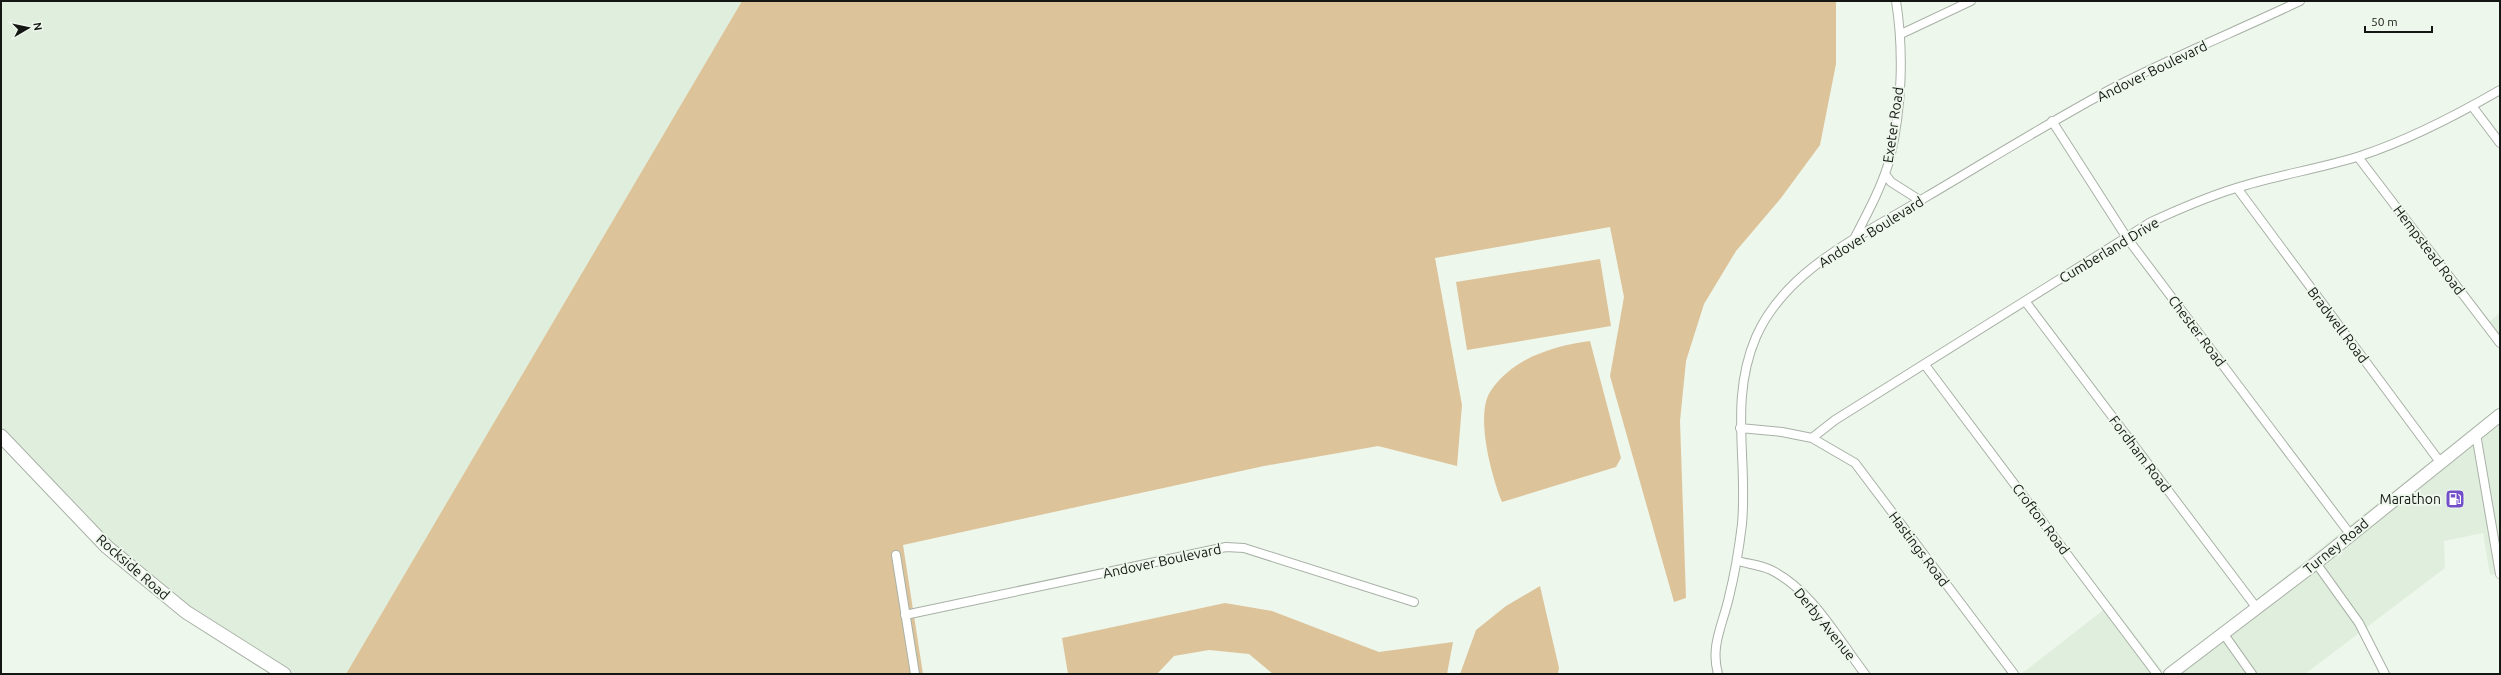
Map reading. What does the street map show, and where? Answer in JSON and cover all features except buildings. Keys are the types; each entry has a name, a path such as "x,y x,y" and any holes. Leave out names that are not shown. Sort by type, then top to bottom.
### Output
{"main road":[{"name":"Turney Road","path":"2170,674 2256,607 2316,563 2350,534 2500,415"},
{"name":"Rockside Road","path":"1,436 107,546 186,612 284,674"}],"street":[{"name":"Exeter Road","path":"1853,241 1885,174 1896,122 1901,34 1896,1"},
{"path":"1901,34 1971,1"},
{"name":"Andover Boulevard","path":"1718,674 1714,661 1716,637 1728,605 1738,561 1742,516 1740,428 1743,372 1756,335 1776,301 1811,269 1853,241 2052,121 2118,86 2300,1"},
{"name":"Cumberland Drive","path":"1812,438 1835,420 2151,222 2194,202 2237,188 2358,156 2397,143 2472,106 2500,90"},
{"path":"2472,106 2500,143"},
{"name":"Chester Road","path":"2052,121 2127,238 2350,534"},
{"name":"Hempstead Road","path":"2358,156 2500,343"},
{"path":"1885,174 1891,182 1920,201"},
{"name":"Bradwell Road","path":"2237,188 2440,462"},
{"name":"Fordham Road","path":"2025,301 2256,607"},
{"name":"Crofton Road","path":"1925,365 2157,674"},
{"path":"1740,428 1782,432 1812,438"},
{"path":"2476,434 2500,574"},
{"name":"Hastings Road","path":"1812,438 1854,463 2014,674"},
{"name":"Andover Boulevard","path":"905,615 1226,547 1244,548 1414,602"},
{"path":"896,555 915,674"},
{"name":"Derby Avenue","path":"1738,561 1770,570 1792,584 1812,604 1865,674"},
{"path":"2316,563 2359,623 2385,674"},
{"path":"2223,633 2252,674"}],"shaded area":[{"path":"1,1 742,1 346,674 286,674 244,650 107,547 1,436"},
{"path":"742,1 1836,1 1836,64 1820,145 1781,198 1736,251 1704,304 1686,361 1680,421 1686,598 1674,602 1610,376 1624,297 1610,227 1435,258 1462,405 1457,466 1378,446 1264,466 903,545 923,674 346,674"},
{"path":"1600,259 1611,326 1467,350 1456,282"},
{"path":"2500,313 2500,335 2489,322"},
{"path":"1590,341 1621,458 1616,467 1502,502 1490,463 1485,431 1484,416 1486,403 1490,392 1499,380 1522,362 1548,350"},
{"path":"2500,406 2500,573 2490,575 2483,533 2444,541 2445,568 2305,674 2021,674 2111,604 2164,673"},
{"path":"1540,586 1559,668 1558,674 1460,674 1476,630 1506,606"},
{"path":"1225,603 1272,611 1379,652 1453,642 1447,674 1273,674 1249,654 1209,650 1174,656 1157,674 1068,674 1062,638"}],"place":[{"name":"Marathon","path":"2455,499"}]}
